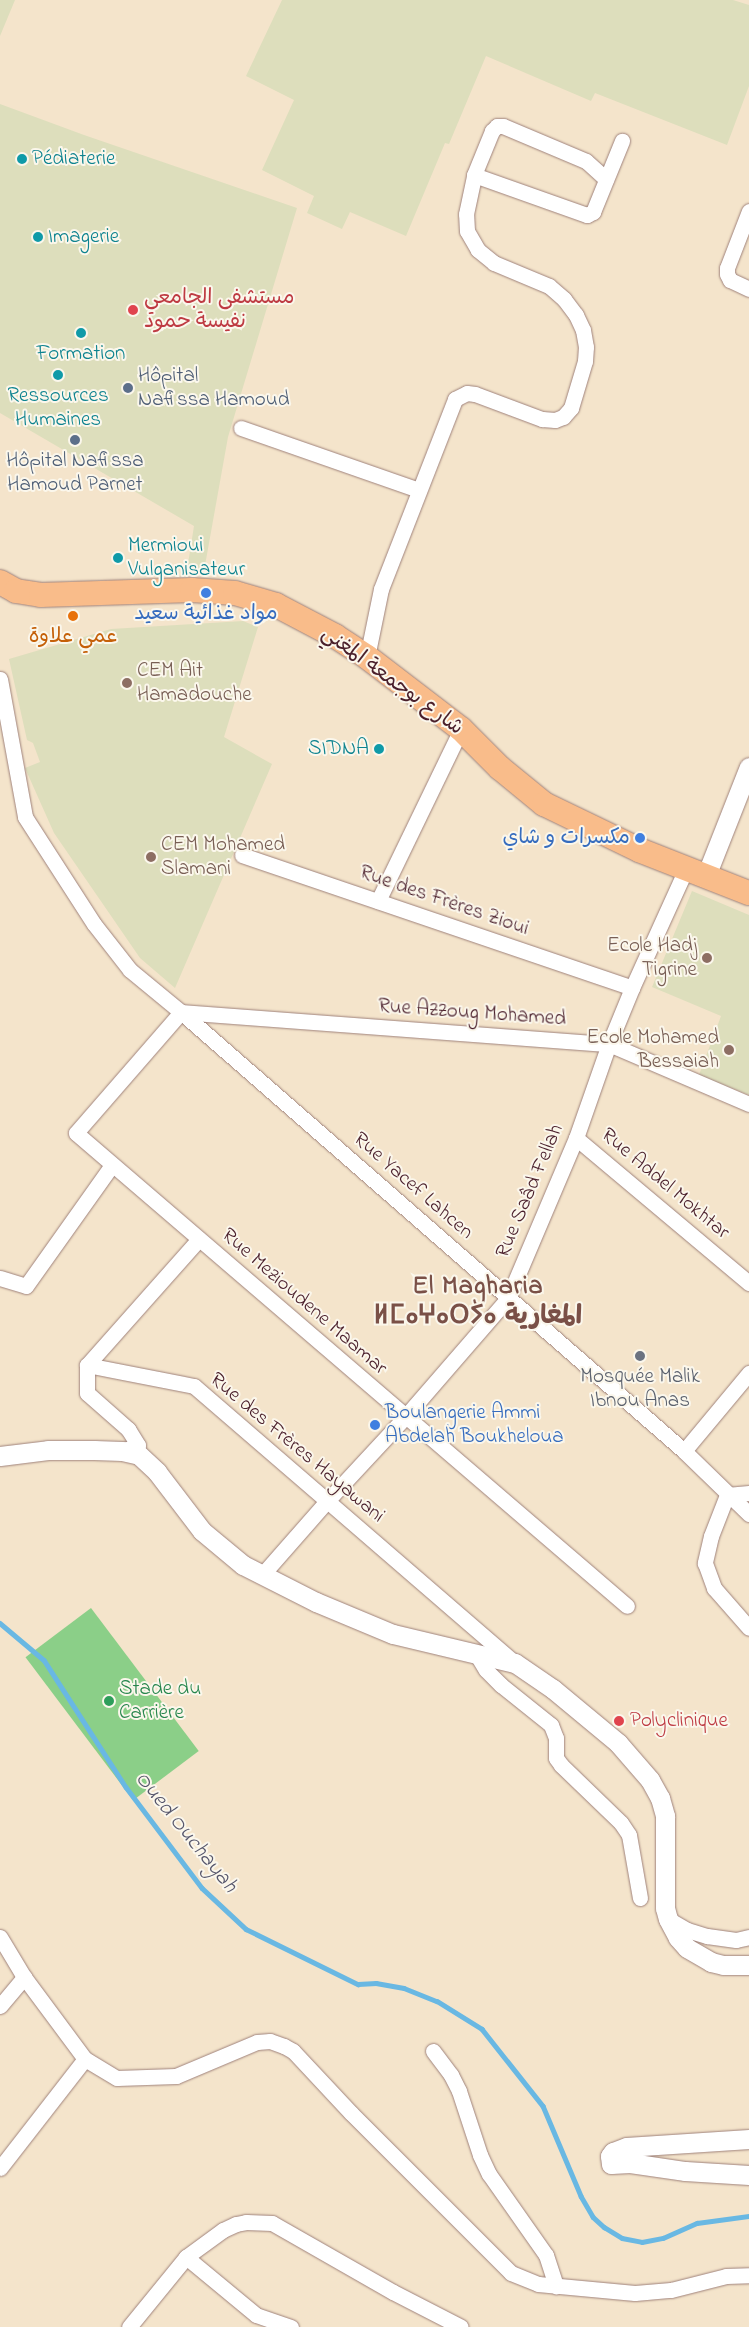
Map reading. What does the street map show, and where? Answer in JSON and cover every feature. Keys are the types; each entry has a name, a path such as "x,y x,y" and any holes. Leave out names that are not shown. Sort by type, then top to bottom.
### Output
{"main road":[{"name":"شارع بوجمعة المغني","path":"0,582 16,591 41,595 192,590 235,593 276,605 335,636 367,657 461,729 500,768 544,804 696,873 749,893"}],"street":[{"path":"367,657 381,589 455,399 467,393 475,394 542,419 555,420 563,417 571,408 585,361 586,347 583,330 564,299 549,286 494,263 478,250 467,231 466,214 474,175 492,131 497,126 503,126 586,161 606,179"},
{"path":"474,175 587,215 593,212 622,141"},
{"path":"749,211 727,274 730,280 749,290"},
{"path":"241,428 419,490"},
{"name":"Rue Yacef Lahcen","path":"0,679 25,817 94,924 130,970 181,1012 684,1451 726,1494 749,1514"},
{"path":"378,901 461,729"},
{"path":"696,873 749,768"},
{"name":"Rue des Frères Zioui","path":"242,854 632,988"},
{"name":"Rue Saâd Fellah","path":"262,1575 405,1417 508,1298 576,1138 609,1044 632,988 696,873"},
{"name":"Rue Azzoug Mohamed","path":"181,1012 609,1044 749,1104"},
{"name":"Rue Mezioudene Maamar","path":"181,1012 76,1133 627,1606"},
{"name":"Rue Addel Mokhtar","path":"576,1138 749,1283"},
{"path":"0,1278 26,1286 112,1165"},
{"path":"122,1451 138,1445 128,1429 87,1393 87,1366 199,1239"},
{"name":"Rue des Frères Hayawani","path":"87,1366 194,1386 515,1663"},
{"path":"684,1451 749,1374"},
{"path":"0,1456 48,1450 122,1451 139,1455 157,1472 202,1531 242,1565 316,1602 393,1634 515,1663 553,1688 618,1743 650,1780 660,1798 666,1816 665,1899 668,1919 678,1938 700,1957 723,1965 749,1965"},
{"path":"749,1494 726,1494 711,1536 705,1563 714,1588 749,1628"},
{"path":"475,1652 486,1670 501,1685 551,1725 556,1738 556,1758 621,1824 629,1835 640,1898"},
{"path":"668,1919 687,1930 707,1936 736,1940 749,1938"},
{"path":"0,1936 24,1977 85,2059 117,2078 176,2076 257,2042 270,2041 293,2051 351,2113 511,2273 538,2284 635,2294 671,2290 706,2283 726,2276 749,2275"},
{"path":"0,2006 24,1977"},
{"path":"433,2051 451,2075 459,2091 480,2155 489,2174 546,2255 556,2286"},
{"path":"0,2168 85,2059"},
{"path":"749,2139 626,2147 613,2152 610,2156 611,2164 630,2163 749,2175"},
{"path":"129,2327 186,2257 236,2224 272,2223 461,2327"},
{"path":"186,2257 252,2321 292,2327"}],"shaded area":[{"path":"0,0 15,0 0,36"},
{"path":"282,0 733,0 749,5 749,86 727,145 595,93 591,101 486,56 449,144 445,143 406,236 350,212 342,229 307,213 314,196 262,170 294,100 246,76"},
{"name":"مستشفى الجامعي نفيسة حمود","path":"0,104 297,208 228,437 204,571 187,570 194,526 0,413"},
{"name":"CEM Mohamed Slamani","path":"243,621 258,627 224,737 272,764 175,988 140,958 54,833 25,768 40,762 33,743 27,740 9,659 111,629"},
{"name":"Ecole Hadj Tigrine","path":"692,891 749,915 749,1095 699,1075 721,1016 652,987"}],"green space":[{"name":"Stade du Carrière","path":"91,1608 199,1751 133,1800 26,1657"}],"waterway":[{"name":"Oued Ouchayah","path":"0,1623 44,1660 126,1787 202,1888 246,1929 358,1984 376,1983 404,1988 437,2001 482,2029 543,2106 581,2196 593,2217 604,2227 622,2238 642,2242 663,2238 697,2223 749,2216"}],"place":[{"name":"Pédiaterie","path":"22,159"},
{"name":"Imagerie","path":"38,237"},
{"name":"مستشفى الجامعي نفيسة حمود","path":"133,310"},
{"name":"Formation","path":"81,333"},
{"name":"Ressources Humaines","path":"58,375"},
{"name":"Hôpital Nafissa Hamoud","path":"128,388"},
{"name":"Hôpital Nafissa Hamoud Parnet","path":"75,440"},
{"name":"Mermioui Vulganisateur","path":"118,558"},
{"name":"مواد غذائية سعيد","path":"206,593"},
{"name":"عمي علاوة","path":"73,616"},
{"name":"CEM Ait Hamadouche","path":"127,683"},
{"name":"SIDNA","path":"379,749"},
{"name":"مكسرات و شاي","path":"640,838"},
{"name":"CEM Mohamed Slamani","path":"151,857"},
{"name":"Ecole Hadj Tigrine","path":"707,958"},
{"name":"Ecole Mohamed Bessaiah","path":"729,1050"},
{"name":"Mosquée Malik Ibnou Anas","path":"640,1356"},
{"name":"Boulangerie Ammi Abdelah Boukheloua","path":"375,1425"},
{"name":"Stade du Carrière","path":"109,1701"},
{"name":"Polyclinique","path":"619,1721"}],"district":[{"name":"El Magharia ⵍⵎⴰⵖⴰⵔⵢⴰ المغارية","path":"478,1303"}]}
